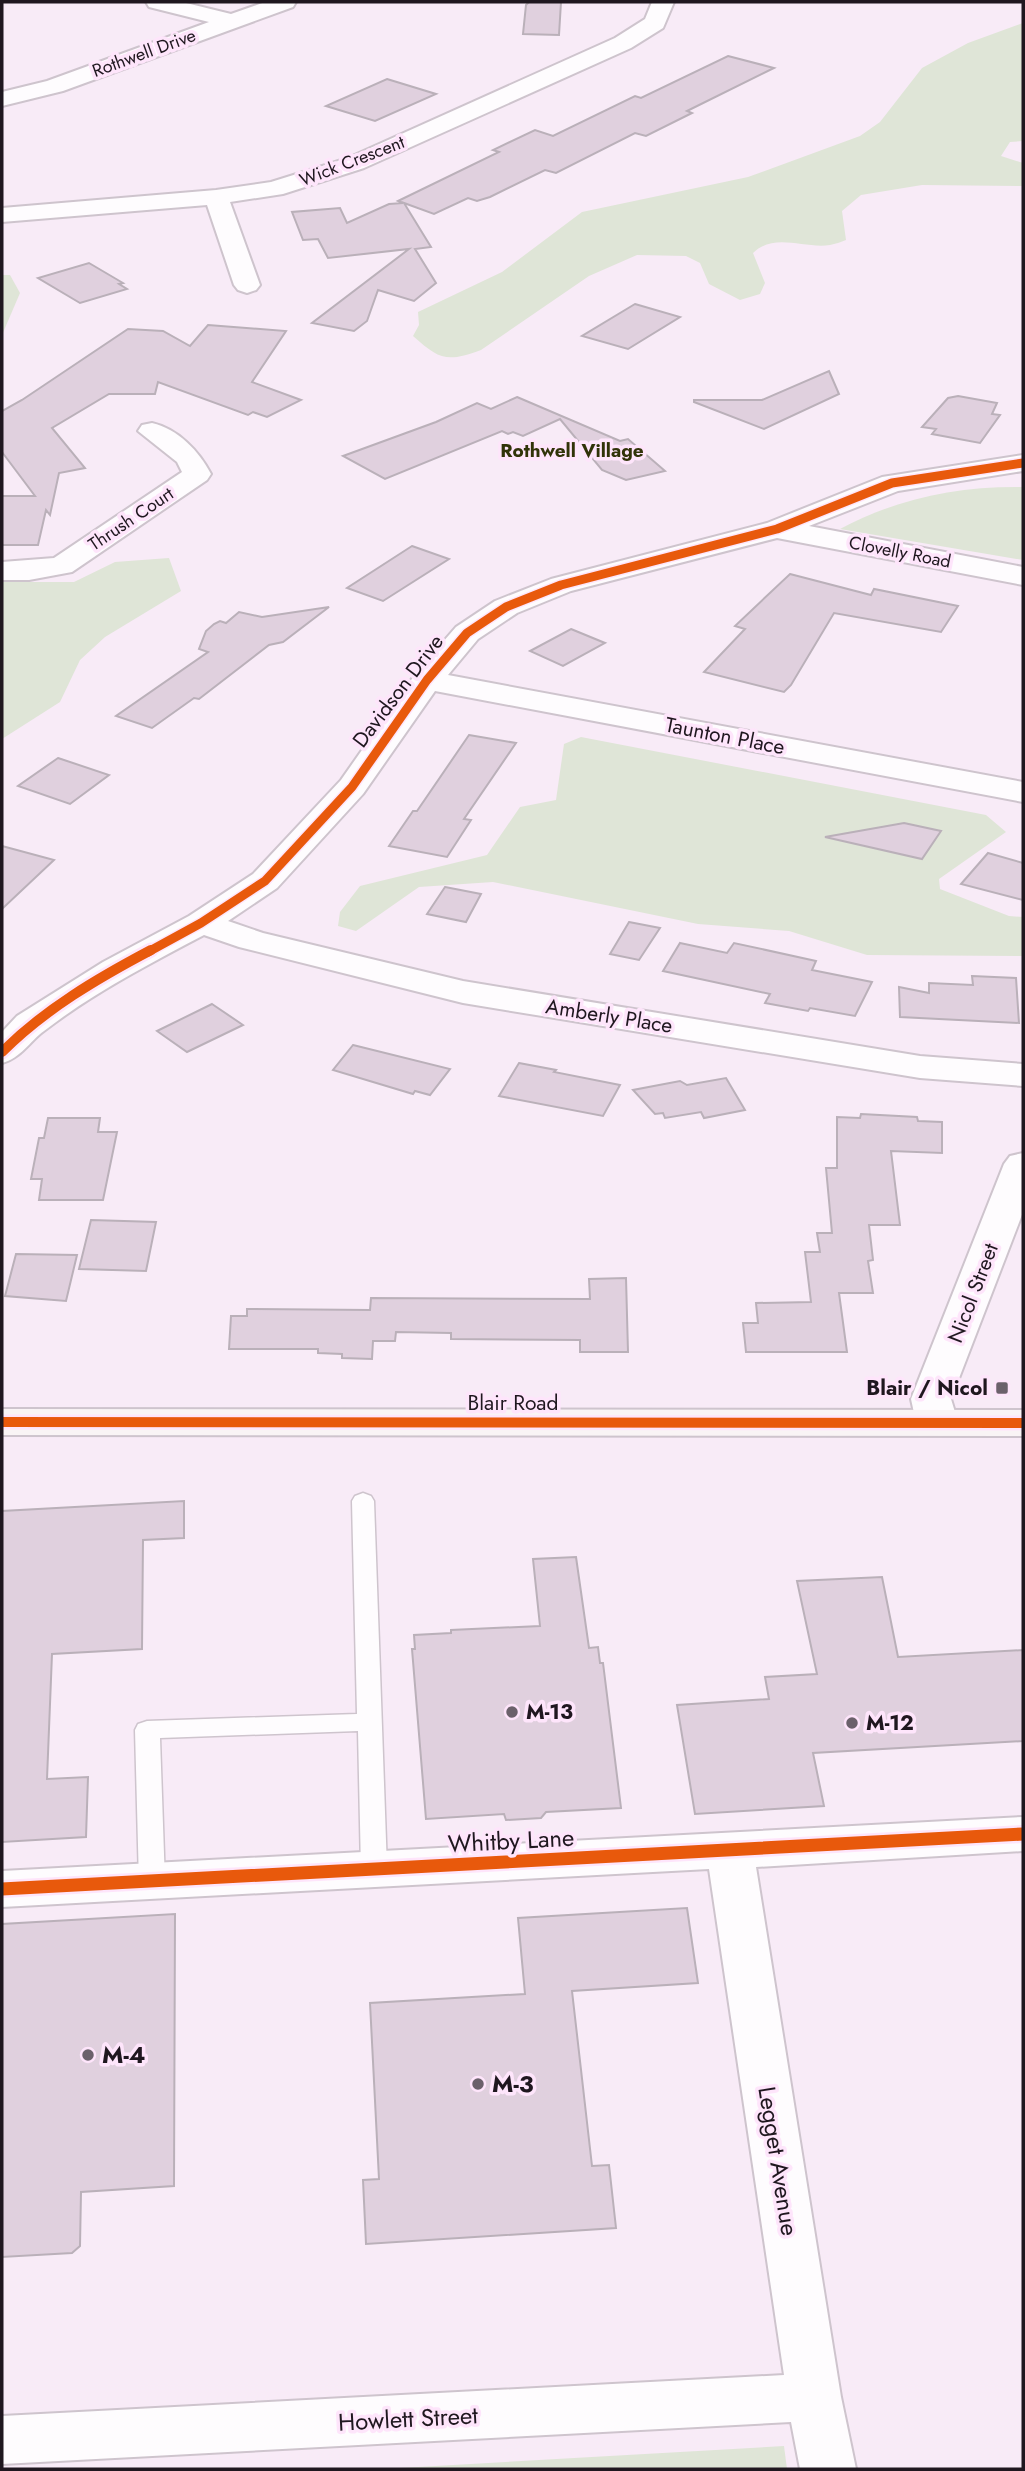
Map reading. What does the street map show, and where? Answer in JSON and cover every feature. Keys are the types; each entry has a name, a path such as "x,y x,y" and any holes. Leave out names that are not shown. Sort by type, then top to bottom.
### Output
{"street":[{"path":"157,2 231,21"},
{"name":"Rothwell Drive","path":"2,99 55,86 285,2"},
{"name":"Wick Crescent","path":"2,215 216,197 274,189 356,163 638,36 655,23 663,2"},
{"path":"216,197 247,285"},
{"name":"Thrush Court","path":"2,571 29,571 62,566 197,474 188,457 152,431"},
{"name":"Davidson Drive","path":"2,1052 30,1024 104,976 201,923 265,881 352,787 428,680 467,632 506,607 561,585 777,529 891,483 1023,463"},
{"name":"Clovelly Road","path":"777,529 1023,576"},
{"name":"Taunton Place","path":"428,680 1023,792"},
{"name":"Amberly Place","path":"201,923 251,940 463,992 920,1067 1023,1075"},
{"name":"Nicol Street","path":"937,1422 931,1398 1023,1164"},
{"name":"Blair Road","path":"2,1422 1023,1423"},
{"name":"Whitby Lane","path":"2,1889 1023,1834"},
{"name":"Legget Avenue","path":"730,1851 814,2397 828,2469"},
{"name":"Howlett Street","path":"2,2440 814,2397"}],"lane":[{"path":"363,1501 374,1869"},
{"path":"152,1883 147,1730 370,1722"}],"shaded area":[{"path":"1023,23 1023,141 1010,142 1001,156 1023,163 1023,186 922,185 861,195 842,211 846,240 820,246 770,243 753,253 765,283 760,294 740,300 709,284 700,263 686,256 637,255 589,276 481,350 459,357 444,356 430,350 413,336 419,325 418,312 502,272 582,212 748,177 860,136 880,122 922,68 968,43"},
{"path":"2,275 10,275 20,293 2,335"},
{"path":"1023,487 1023,560 840,529 884,509 929,496 975,489"},
{"path":"169,558 181,591 105,637 80,660 60,702 2,739 2,582 74,582 115,562"},
{"path":"581,737 986,815 1006,832 939,879 940,889 1009,916 1023,917 1023,956 867,955 789,931 698,924 493,882 419,887 356,931 338,926 340,912 360,886 487,855 520,807 556,800 564,744"},
{"path":"784,2446 787,2469 383,2469"}],"building":[{"path":"529,2 561,2 559,35 523,34 526,5"},
{"path":"728,56 774,68 687,111 692,113 646,136 635,133 556,173 545,170 490,197 477,201 468,198 434,214 404,203 431,247 415,249 436,283 414,301 378,290 367,321 354,331 312,323 409,249 328,258 318,239 303,240 292,212 340,208 347,223 389,204 403,203 398,201 499,152 493,150 535,130 553,136 635,96 641,98"},
{"path":"387,79 436,94 375,121 326,106"},
{"path":"89,263 123,283 119,284 127,289 80,303 38,278"},
{"path":"635,304 680,317 628,349 582,336"},
{"path":"208,325 286,331 252,382 301,400 267,417 253,412 248,415 158,382 155,394 109,394 52,428 85,468 59,473 50,515 46,510 38,545 2,545 2,496 35,496 2,452 2,411 128,329 163,331 190,346"},
{"path":"829,371 839,394 764,429 694,402 762,400"},
{"path":"958,396 997,403 992,414 1000,415 980,443 932,434 936,429 922,427 948,398"},
{"path":"517,397 620,441 628,439 665,471 626,480 602,470 560,419 523,436 502,431 385,479 343,456 436,422 477,403 491,409"},
{"path":"412,546 449,559 383,601 347,588"},
{"path":"790,574 871,595 874,589 958,606 941,632 834,613 791,685 784,692 704,672 745,629 735,626"},
{"path":"329,607 283,642 269,645 199,699 194,698 152,728 116,716 208,652 199,649 206,631 214,624 220,621 226,623 239,612 262,617"},
{"path":"571,629 605,643 563,666 530,651"},
{"path":"469,735 516,743 464,819 471,820 447,857 389,846 413,811 417,811"},
{"path":"58,758 109,775 70,804 18,786"},
{"path":"904,823 941,831 922,859 825,837"},
{"path":"2,846 54,860 2,909"},
{"path":"988,853 1023,863 1023,900 961,884"},
{"path":"445,887 481,894 466,922 427,914"},
{"path":"629,922 660,928 639,960 610,954"},
{"path":"680,943 727,953 734,943 816,961 812,970 872,982 855,1016 765,1003 770,994 663,971"},
{"path":"972,976 1016,978 1019,1023 900,1017 899,987 929,993 929,983 973,985"},
{"path":"212,1004 243,1025 187,1052 157,1031"},
{"path":"353,1045 450,1069 430,1095 415,1091 413,1094 333,1070"},
{"path":"519,1063 620,1085 603,1116 499,1096"},
{"path":"726,1078 745,1110 704,1118 701,1112 665,1118 663,1113 655,1114 633,1090 680,1081 687,1085"},
{"path":"861,1114 917,1117 918,1121 942,1122 942,1153 891,1151 900,1225 869,1225 873,1260 868,1261 873,1293 839,1293 847,1352 746,1352 743,1323 758,1323 756,1303 811,1302 805,1252 820,1252 817,1233 832,1233 826,1168 837,1168 837,1117 860,1118"},
{"path":"48,1118 100,1118 98,1132 117,1132 103,1200 39,1200 42,1179 31,1179 39,1138 44,1138"},
{"path":"91,1220 156,1222 146,1271 79,1269"},
{"path":"16,1254 77,1255 66,1301 5,1296"},
{"path":"626,1278 628,1352 580,1352 580,1340 451,1339 451,1333 396,1332 395,1341 373,1341 372,1359 342,1358 342,1354 318,1353 318,1349 229,1349 231,1316 247,1316 247,1309 370,1310 371,1298 590,1299 589,1279"},
{"path":"184,1501 184,1538 143,1540 142,1649 52,1654 47,1779 88,1777 86,1837 2,1842 2,1511"},
{"name":"M-13","path":"576,1557 589,1648 598,1647 600,1663 603,1663 621,1808 546,1812 541,1818 506,1820 504,1814 426,1819 412,1649 415,1649 414,1635 451,1633 451,1630 540,1626 533,1559"},
{"name":"M-12","path":"882,1577 898,1657 1023,1650 1023,1741 813,1753 824,1806 695,1814 677,1705 769,1699 765,1677 817,1674 797,1581"},
{"name":"M-3","path":"687,1908 698,1983 572,1991 592,2166 609,2165 616,2228 366,2244 363,2180 379,2179 370,2003 525,1994 518,1918"},
{"name":"M-4","path":"175,1914 174,2186 81,2192 80,2246 72,2253 2,2257 2,1924"}],"cycle path":[{"path":"2,1052 30,1024 115,969 201,923 265,881 352,787 427,680 467,633 506,607 561,585 777,529 892,483 1023,463"},
{"path":"2,1422 1023,1423"},
{"path":"2,1889 1023,1834"}],"place":[{"name":"Blair / Nicol","path":"1002,1388"},
{"name":"M-13","path":"512,1712"},
{"name":"M-12","path":"852,1723"},
{"name":"M-4","path":"88,2055"},
{"name":"M-3","path":"478,2084"}],"district":[{"name":"Rothwell Village","path":"572,450"}]}
